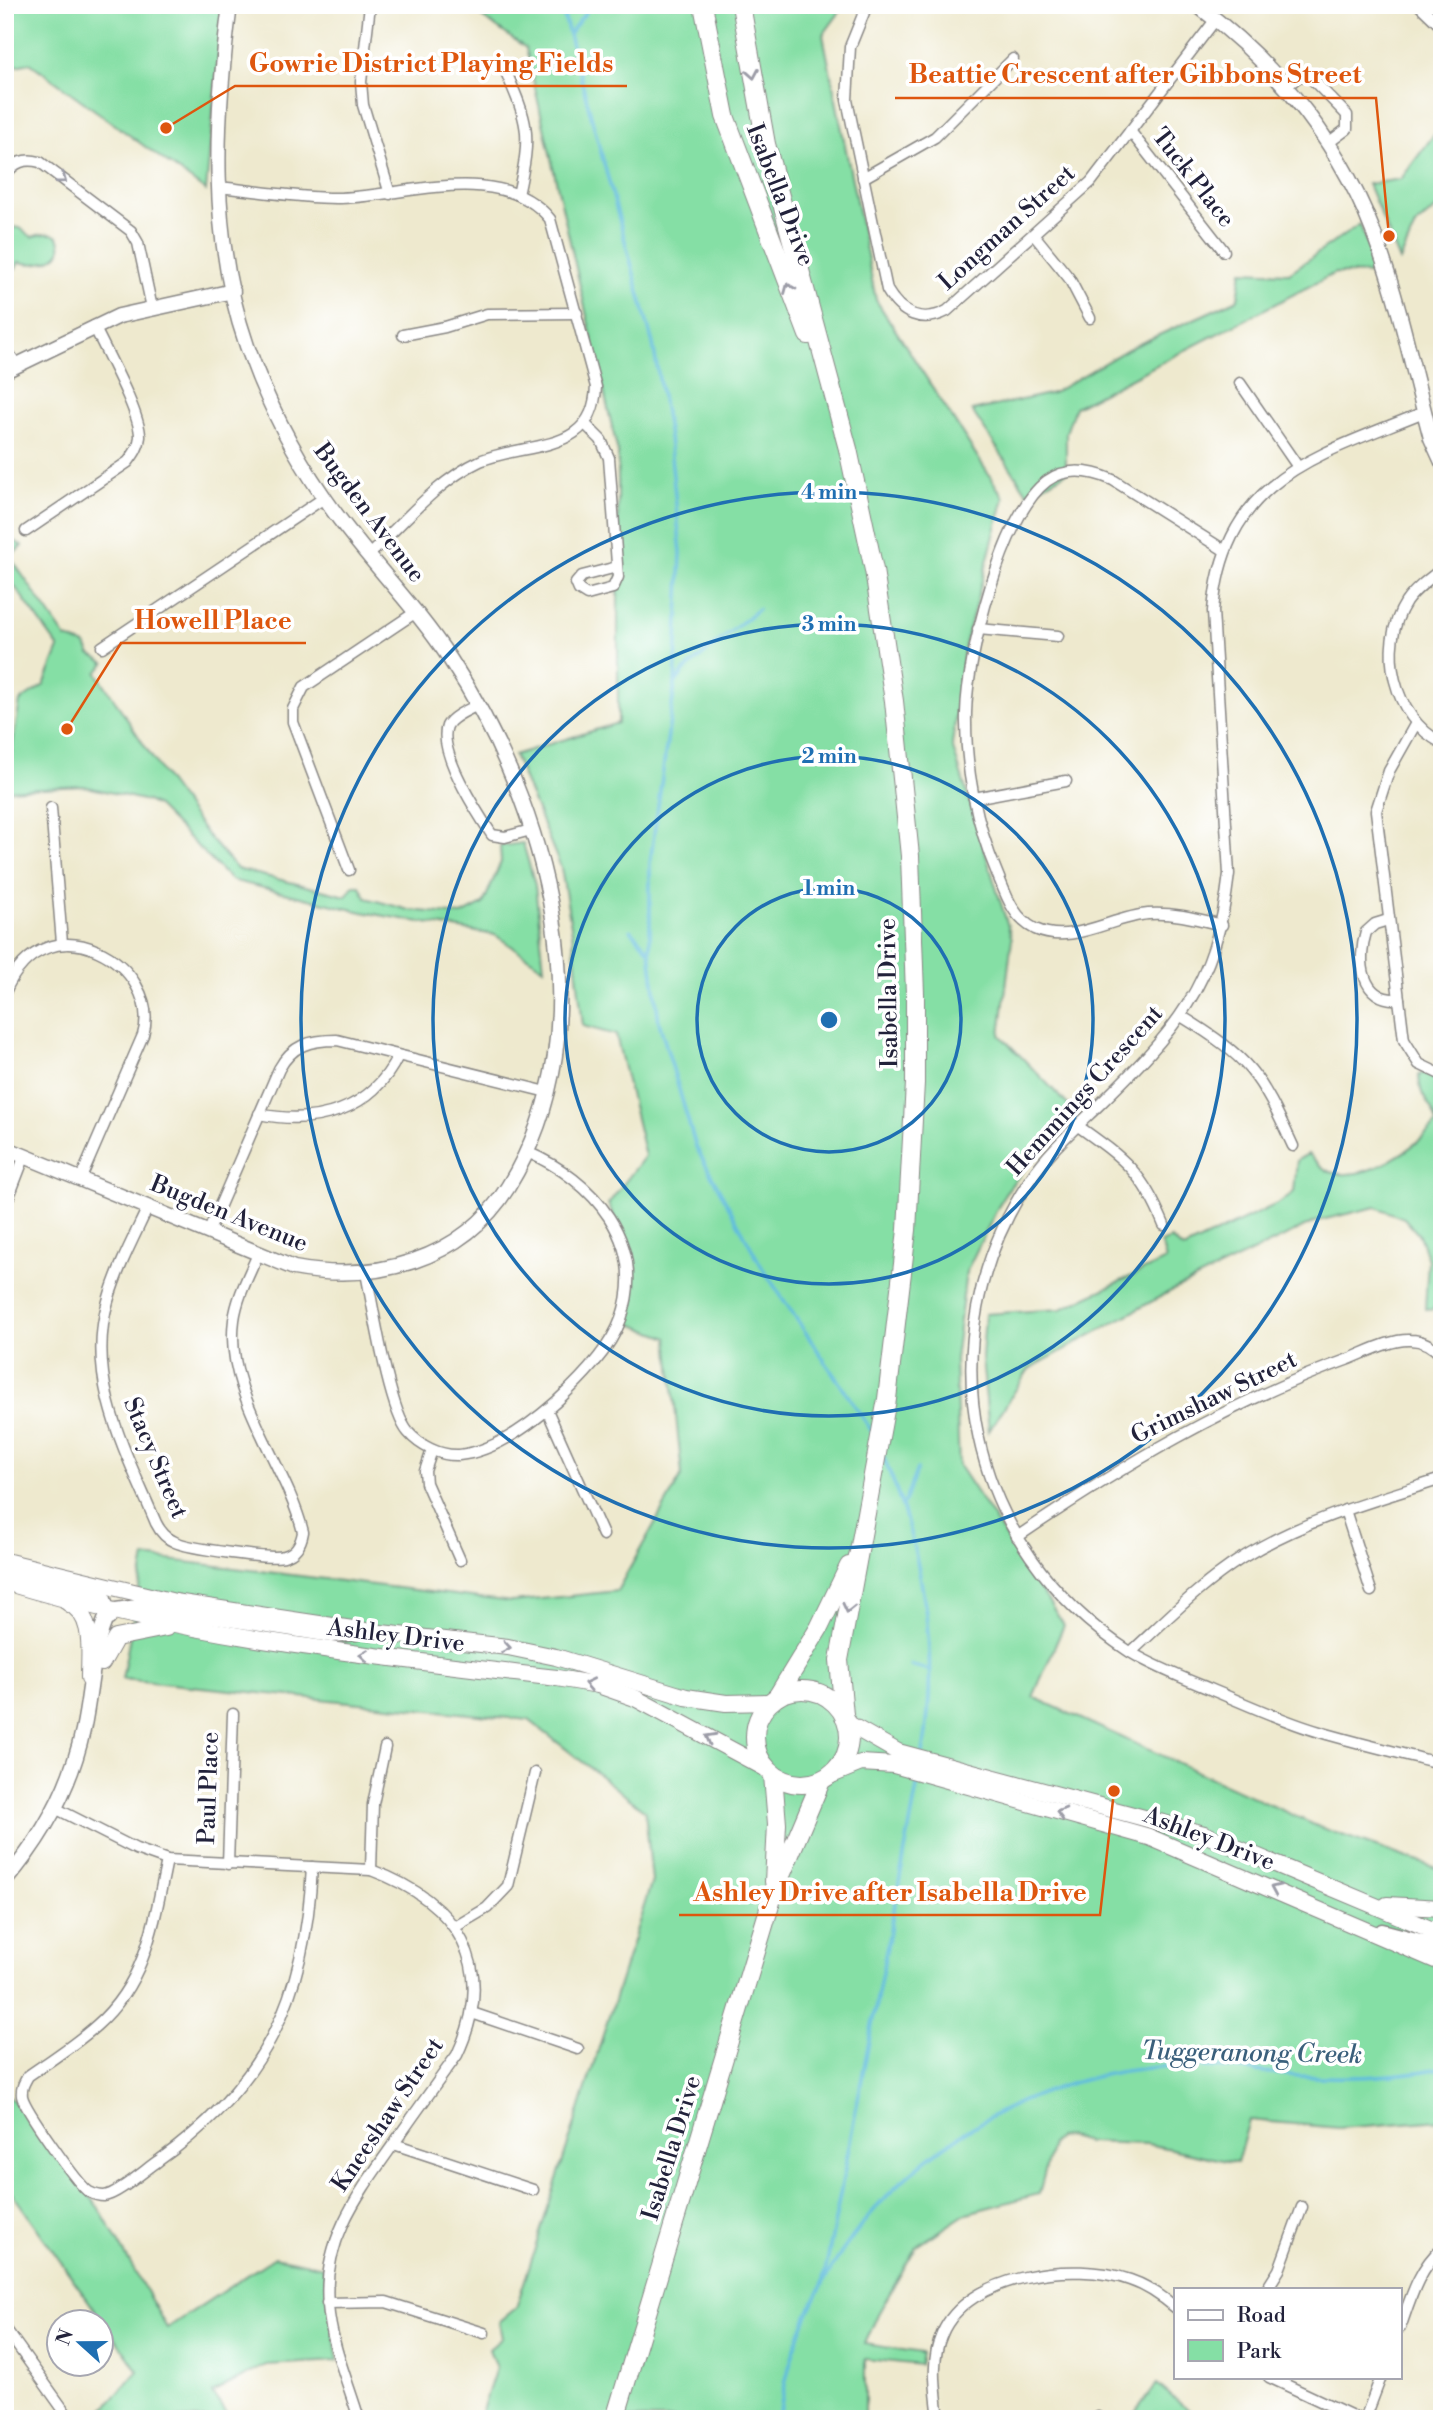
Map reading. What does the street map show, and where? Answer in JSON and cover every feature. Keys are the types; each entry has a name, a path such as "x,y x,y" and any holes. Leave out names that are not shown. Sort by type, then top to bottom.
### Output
{"main road":[{"name":"Isabella Drive","path":"741,6 766,144 857,489 885,635 904,778 914,925 915,1083 902,1286 887,1399 839,1660 845,1719"},
{"name":"Isabella Drive","path":"703,8 725,116 767,234 833,397"},
{"name":"Isabella Drive","path":"774,1700 819,1628 857,1551"},
{"name":"Ashley Drive","path":"5,1561 175,1602 372,1632 508,1647 556,1657 686,1697 726,1703 774,1700"},
{"name":"Ashley Drive","path":"5,1582 50,1596 175,1626 317,1650 597,1685 654,1706 770,1772"},
{"path":"50,1596 79,1608 87,1623 90,1685"},
{"path":"102,1663 116,1638 175,1626"},
{"path":"792,1691 813,1691 832,1701 845,1719 848,1750 825,1779 796,1784 770,1772 759,1756 755,1737 759,1718 774,1700 792,1691"},
{"name":"Ashley Drive","path":"845,1719 896,1759 1149,1837 1442,1963"},
{"name":"Ashley Drive","path":"825,1779 861,1763 896,1759"},
{"name":"Isabella Drive","path":"770,1772 777,1824 774,1892"},
{"name":"Ashley Drive","path":"958,1777 1165,1821 1204,1834 1442,1934"},
{"name":"Isabella Drive","path":"615,2419 774,1892 825,1779"},
{"path":"1374,1905 1442,1908"}],"street":[{"name":"Bugden Avenue","path":"5,1148 294,1268 323,1273 366,1273 408,1265 456,1240 502,1196 527,1153 547,1092 559,1011 553,922 531,830 508,766 478,705 415,612 324,498 292,449 267,397 247,344 233,291 219,187 219,109 230,5"},
{"path":"370,5 361,82 363,105 390,194"},
{"name":"Longman Street","path":"867,5 850,47 846,73 847,100 887,290 899,308 914,315 936,317 947,311 1091,182 1216,19"},
{"path":"1198,5 1252,51 1286,87 1328,143 1374,235 1393,291 1424,412 1442,462"},
{"path":"1419,5 1442,27"},
{"path":"863,178 935,137 1013,59"},
{"path":"503,65 526,118 528,137 518,195"},
{"path":"1286,87 1299,76 1310,77 1347,115 1347,129 1328,143"},
{"name":"Tuck Place","path":"1130,131 1224,251"},
{"path":"5,175 13,164 23,160 40,162 126,225 138,243 152,308"},
{"path":"219,187 332,198 390,194 448,184 518,195 542,208 550,219 596,387 595,403 585,424 566,437 504,453 461,471 369,555"},
{"path":"1034,235 1069,278 1090,318"},
{"path":"5,348 11,368 94,326 152,308 233,291"},
{"path":"404,335 445,327 487,314 577,313"},
{"path":"26,531 128,462 136,451 139,425 94,326"},
{"path":"1240,383 1298,467"},
{"name":"Hemmings Crescent","path":"1424,412 1298,467 1273,482 1252,502 1236,525 1224,550 1217,574 1213,611 1229,874 1222,925 1206,973 1181,1016 1144,1061 1078,1125 1031,1178 1002,1228 978,1301 970,1367 983,1460 999,1504 1017,1537 1066,1600 1131,1652 1173,1674 1286,1721 1442,1764"},
{"path":"585,424 601,440 609,458 617,567"},
{"path":"1222,925 1157,914 1063,935 1034,928 1021,920 1009,903 992,861 974,798 967,755 966,712 969,670 989,589 1023,514 1037,491 1060,474 1082,471 1113,480 1224,550"},
{"path":"102,647 324,498"},
{"path":"1442,569 1407,601 1394,630 1392,672 1399,693 1416,723 1442,743"},
{"path":"349,870 293,722 295,703 309,683 415,612"},
{"path":"978,629 1058,636"},
{"path":"282,700 295,703"},
{"path":"478,705 455,717 446,729 446,740 460,779 492,835 505,837 531,830"},
{"path":"1416,723 1380,790 1376,811 1404,1040 1409,1052 1419,1063 1442,1075"},
{"path":"974,798 1066,781"},
{"path":"51,808 62,943"},
{"path":"1388,920 1375,924 1366,932 1361,963 1373,992 1384,999 1399,999"},
{"path":"5,992 18,967 30,956 62,943 84,945 110,959 131,978 146,1006 147,1021 143,1035 81,1178"},
{"path":"1181,1016 1246,1062 1270,1097 1293,1146"},
{"path":"208,1233 286,1056 304,1043 337,1040 547,1092"},
{"path":"259,1114 304,1119 345,1109 379,1087 398,1056"},
{"path":"1078,1125 1135,1170 1151,1193 1164,1225"},
{"path":"366,1273 399,1419 418,1442 432,1450 454,1455 475,1452 509,1436 547,1410 595,1361 617,1329 627,1297 627,1274 620,1239 594,1195 563,1169 527,1153"},
{"path":"5,1207 25,1155"},
{"name":"Stacy Street","path":"148,1206 108,1302 103,1330 102,1368 112,1417 156,1523 165,1536 186,1545 275,1557 294,1552 300,1545 303,1532 243,1387 233,1342 239,1298 258,1254"},
{"name":"Grimshaw Street","path":"1017,1537 1149,1451 1211,1418 1296,1380 1400,1340 1427,1344 1442,1356"},
{"path":"547,1410 603,1535"},
{"path":"432,1450 425,1471 426,1483 460,1560"},
{"path":"1131,1652 1205,1585 1240,1559 1299,1527 1442,1479"},
{"path":"1345,1510 1371,1591"},
{"path":"5,1570 104,1599 109,1611 109,1631 98,1679 90,1685"},
{"path":"109,1611 144,1606 332,1635 372,1632"},
{"path":"5,1881 42,1833 71,1771 100,1629 109,1611"},
{"name":"Paul Place","path":"228,1864 233,1714"},
{"path":"371,1870 373,1804 385,1747"},
{"path":"455,1927 487,1908 508,1886 536,1773"},
{"name":"Kneeshaw Street","path":"55,1808 136,1849 167,1860 371,1870 402,1882 425,1895 455,1927 470,1959 474,1981 472,2013 457,2054 343,2219 333,2246 327,2304 334,2339 359,2419"},
{"path":"167,1860 151,1935 132,1984 97,2026 28,2076 22,2089 26,2108 82,2185 96,2195 110,2194 184,2142 233,2095 257,2062 286,2010 299,1972 310,1913 312,1867"},
{"path":"1348,1922 1435,1945 1442,1944"},
{"path":"472,2013 578,2049"},
{"path":"394,2144 533,2190"},
{"path":"1268,2288 1279,2270 1302,2207"},
{"path":"1402,2323 1418,2280 1427,2264 1442,2248"},
{"path":"939,2419 934,2378 936,2349 953,2315 976,2297 1023,2277 1057,2271 1127,2278 1145,2285 1174,2307"},
{"path":"327,2304 386,2302 484,2333"},
{"path":"5,2328 70,2419"},
{"path":"1271,2378 1359,2419"},
{"path":"1365,2419 1381,2378"}],"green space":[{"path":"5,5 223,5 206,191 30,63 16,66 5,59"},
{"path":"465,5 845,5 823,35 876,300 1004,498 965,645 952,745 1012,939 1000,1035 1073,1110 1005,1193 966,1272 955,1360 959,1466 1064,1625 1033,1697 1319,1827 1442,1870 1442,2120 1339,2128 1249,2120 1237,2163 1147,2144 1087,2142 1066,2136 1058,2137 1052,2144 1039,2194 967,2213 916,2247 878,2314 865,2344 922,2353 920,2365 865,2359 865,2419 479,2419 496,2368 489,2349 502,2338 499,2322 516,2308 652,1881 645,1811 529,1720 122,1679 145,1557 512,1602 617,1591 682,1475 668,1338 623,1321 627,1261 622,1235 608,1204 645,1156 616,1035 583,1026 561,868 514,755 618,723 618,453 526,48"},
{"path":"1442,129 1442,204 1415,226 1400,261 1368,184 1401,179 1433,136"},
{"path":"1360,224 1377,274 1335,273 1075,407 1066,433 1066,473 1028,494 972,411 1053,393 1128,349 1238,299 1242,271 1289,273"},
{"path":"11,227 20,228 32,237 53,234 59,240 60,252 42,263 19,262 15,270 5,272 5,232"},
{"path":"5,534 22,546 10,557 66,638 86,645 90,654 105,663 97,673 167,780 208,836 237,869 346,896 353,886 360,886 366,898 409,910 462,915 483,904 501,862 500,846 523,843 535,885 544,968 495,935 362,912 231,880 157,806 147,801 83,786 5,790 20,701 44,685 59,648 5,573"},
{"path":"1423,1073 1442,1081 1442,1302 1431,1310 1425,1309 1428,1260 1419,1235 1404,1218 1376,1207 1317,1221 1169,1292 1029,1369 989,1431 982,1358 985,1314 1061,1309 1166,1260 1161,1243 1171,1239 1183,1249 1279,1203 1294,1192 1297,1160 1308,1154 1327,1171 1344,1174 1374,1168 1403,1153 1437,1123 1421,1091 1419,1075"},
{"path":"5,2094 19,2105 97,2205 167,2328 275,2257 324,2267 338,2361 266,2365 212,2393 230,2419 95,2419 138,2371 116,2340 116,2308 93,2308 5,2183"},
{"path":"1157,2384 1195,2416 1201,2419 1130,2419"}],"waterway":[{"path":"561,5 653,344 669,437 681,553 675,684 650,863 650,952 659,1022 696,1147 763,1269 873,1433"},
{"path":"569,34 586,12"},
{"path":"676,682 685,670 758,609"},
{"path":"631,930 650,952"},
{"path":"883,1456 909,1527 924,1602 930,1677 923,1753"},
{"path":"904,1503 917,1469"},
{"path":"911,1665 929,1670"},
{"path":"823,2284 919,1777"},
{"name":"Tuggeranong Creek","path":"779,2419 795,2347 824,2281 864,2222 914,2171 972,2128 1036,2096 1105,2075 1177,2066 1299,2076 1353,2077 1442,2068"}],"place":[{"name":"Gowrie District Playing Fields","path":"166,128"},
{"name":"Beattie Crescent after Gibbons Street","path":"1389,236"},
{"name":"Howell Place","path":"67,729"},
{"name":"Ashley Drive after Isabella Drive","path":"1114,1791"}]}
